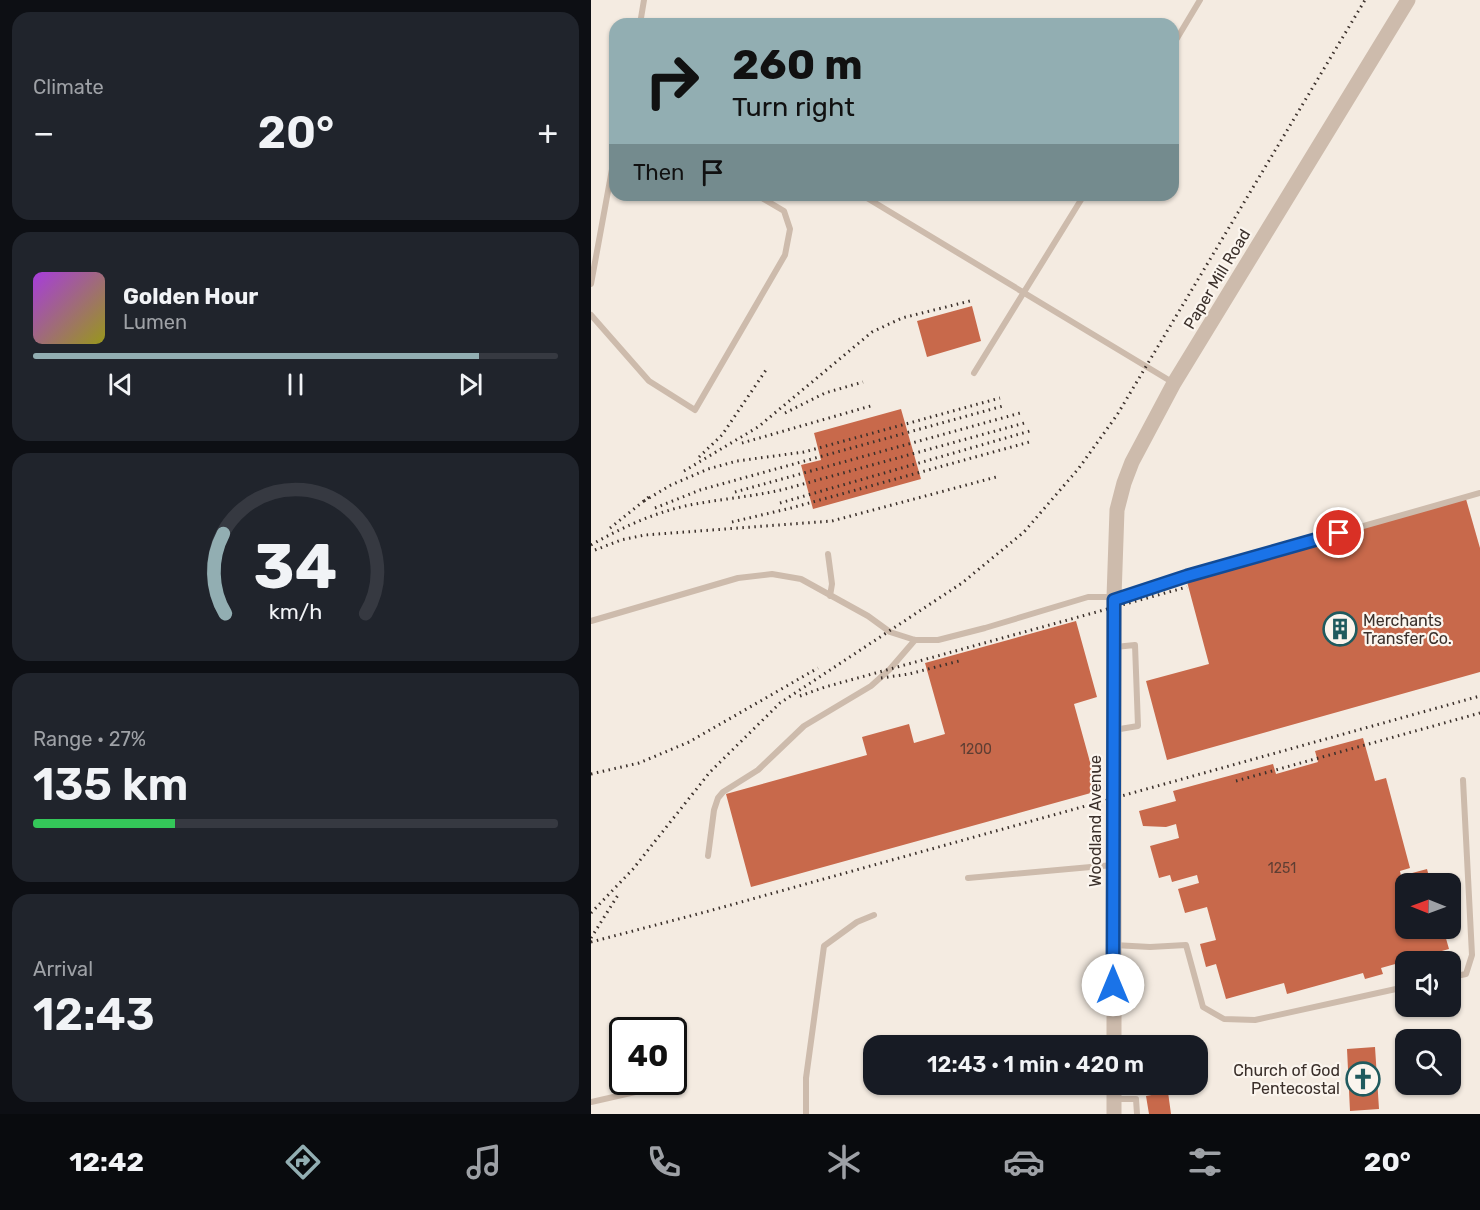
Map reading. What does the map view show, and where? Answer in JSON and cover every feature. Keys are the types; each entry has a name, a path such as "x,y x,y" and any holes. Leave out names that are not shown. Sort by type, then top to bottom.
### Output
{"street":[{"name":"Paper Mill Road","path":"1114,599 1117,510 1123,483 1133,462 1174,383 1408,0"},
{"name":"Woodland Avenue","path":"1113,1035 1114,599"}],"lane":[{"path":"640,18 644,0"},
{"path":"1179,35 1200,0"},
{"path":"591,284 609,186"},
{"path":"591,315 649,381 695,410 785,255 789,228 785,211 768,201"},
{"path":"872,201 1174,383"},
{"path":"974,373 1080,201"},
{"path":"591,621 738,578 772,574 795,578 868,616 891,632 915,640 938,640 1088,597 1114,599 1480,493"},
{"path":"828,554 832,584 829,596"},
{"path":"708,856 714,810 723,792 758,770 804,726 871,686 885,674 915,640"},
{"path":"1113,730 1138,726 1135,645 1114,647"},
{"path":"1461,975 1466,974 1473,955 1463,780"},
{"path":"968,878 1113,865"},
{"path":"806,1114 806,1078 824,946 857,921 874,915"},
{"path":"1113,945 1150,947 1186,945 1203,1006 1224,1019 1255,1020 1395,989"},
{"path":"591,1102 622,1095"},
{"path":"1114,1099 1136,1099 1137,1114"}],"building":[{"path":"972,306 981,341 927,357 917,321"},
{"path":"901,409 921,479 813,509 801,465 821,460 814,433"},
{"name":"Merchants Transfer Co.","path":"1466,499 1480,548 1480,672 1167,760 1146,681 1209,664 1186,578"},
{"path":"1076,621 1097,697 1074,704 1098,791 751,887 726,794 867,755 862,737 909,724 914,743 945,734 925,663"},
{"path":"1363,738 1375,781 1386,778 1410,868 1395,873 1395,939 1446,939 1449,949 1395,951 1395,964 1381,968 1383,974 1365,979 1363,973 1287,994 1284,983 1226,999 1216,964 1206,967 1200,944 1216,940 1207,907 1185,913 1178,889 1199,883 1197,875 1172,882 1170,875 1159,878 1150,846 1179,838 1176,824 1166,827 1143,826 1139,811 1176,801 1173,791 1273,764 1276,774 1318,762 1315,751"},
{"path":"1427,869 1428,873 1412,873"},
{"name":"Church of God Pentecostal","path":"1375,1047 1379,1109 1350,1111 1347,1049"},
{"path":"1168,1095 1171,1114 1149,1114 1146,1096"}],"railway":[{"path":"591,913 633,869 710,772 780,703 962,583 1024,532 1079,468 1117,415 1365,0"},
{"path":"684,471 758,427 872,332 902,318 974,300"},
{"path":"699,457 722,435 766,370"},
{"path":"785,413 825,393 863,382"},
{"path":"644,501 671,485 708,469 737,461 804,452 1000,398"},
{"path":"742,443 874,405"},
{"path":"655,508 700,490 1003,406"},
{"path":"735,492 1024,412"},
{"path":"591,545 637,522 672,509 785,489 1028,422"},
{"path":"780,503 1030,431"},
{"path":"732,522 791,508 1033,441"},
{"path":"595,550 621,540 645,535 832,521 1000,476"},
{"path":"610,528 650,496"},
{"path":"800,696 825,687 1187,587"},
{"path":"881,678 909,674 959,661"},
{"path":"591,774 639,763 689,742 818,668"},
{"path":"591,942 1480,696"},
{"path":"1236,781 1480,713"},
{"path":"591,938 618,895"}],"place":[{"name":"Merchants Transfer Co.","path":"1340,629"},
{"name":"Church of God Pentecostal","path":"1363,1079"}],"route":[{"path":"1113,985 1114,600 1187,576 1339,533"}]}
